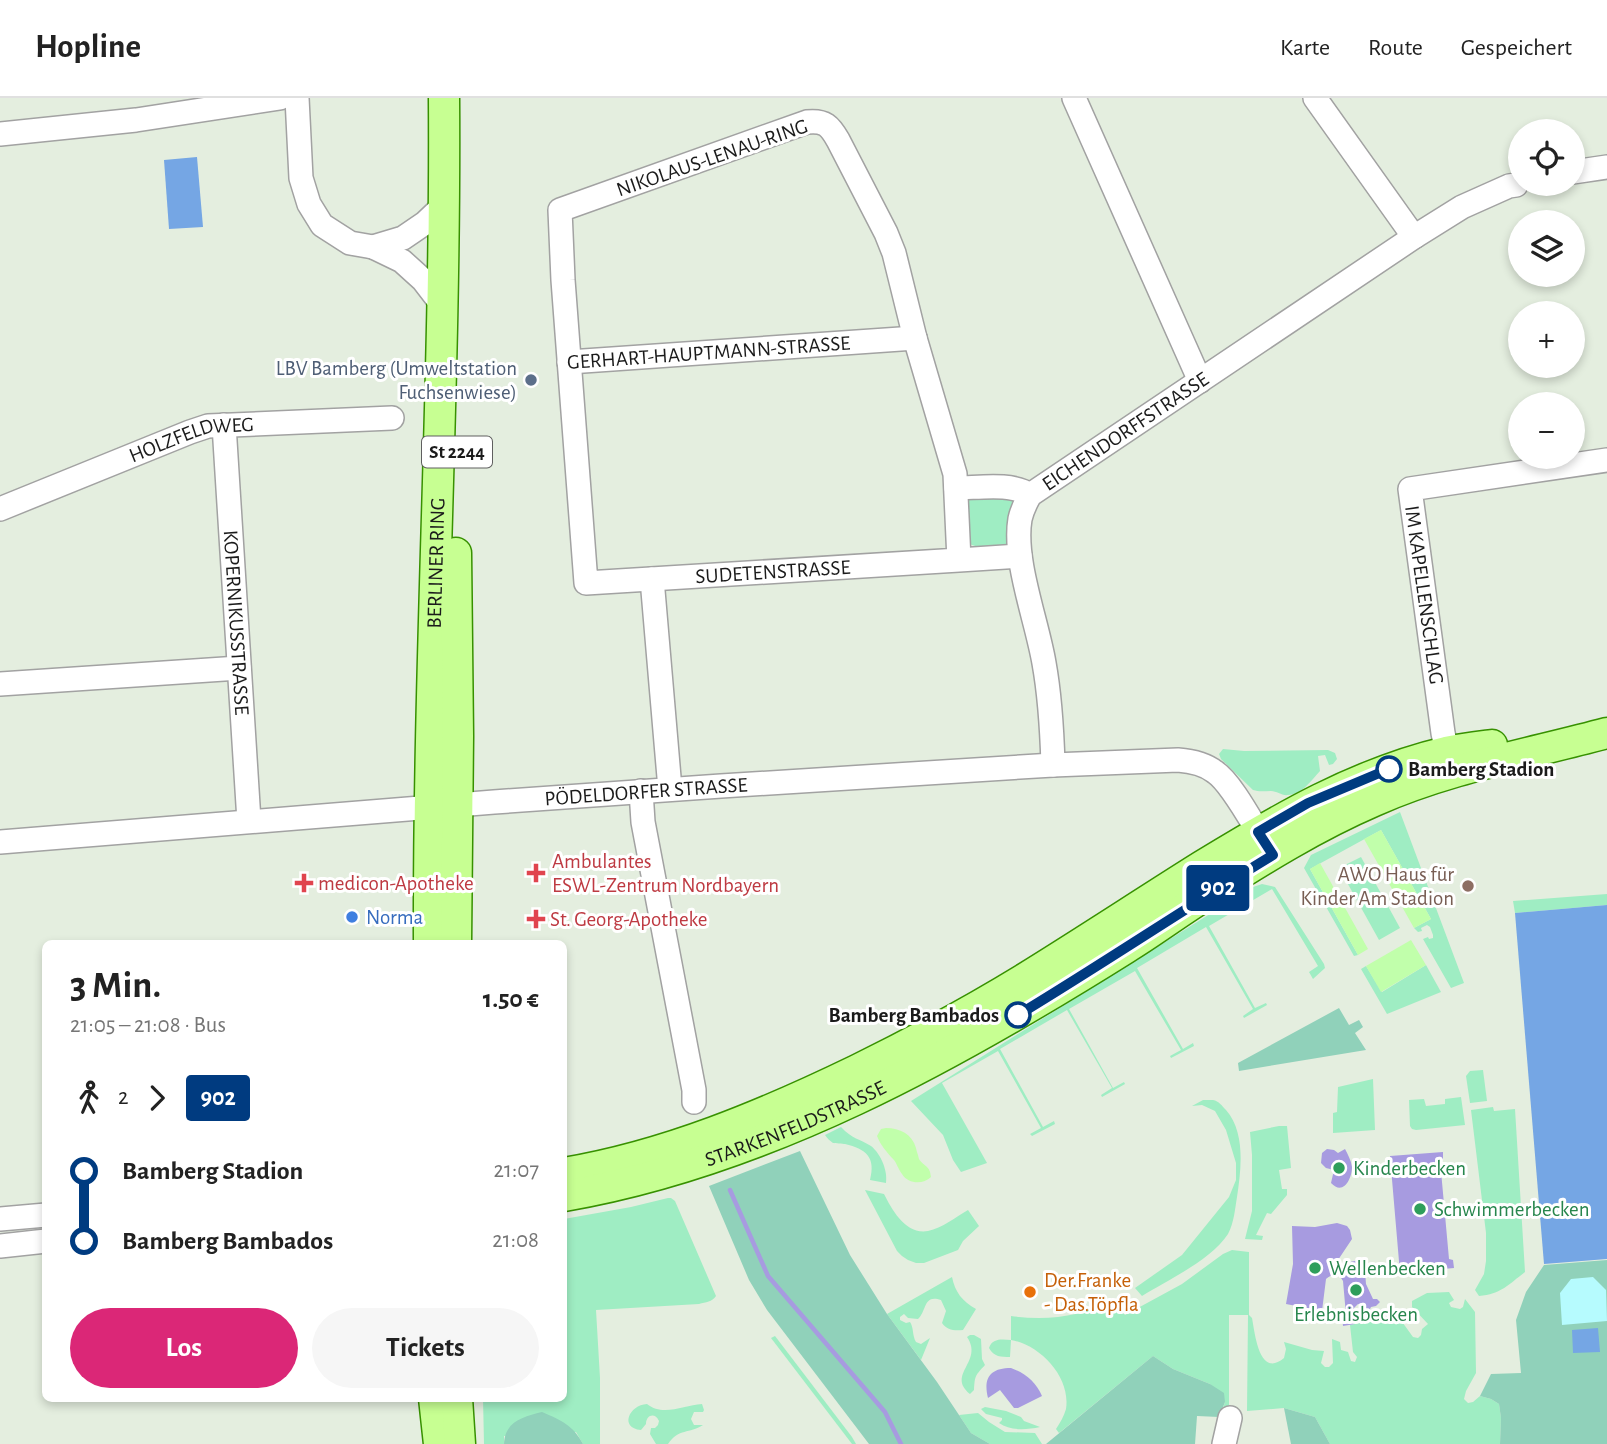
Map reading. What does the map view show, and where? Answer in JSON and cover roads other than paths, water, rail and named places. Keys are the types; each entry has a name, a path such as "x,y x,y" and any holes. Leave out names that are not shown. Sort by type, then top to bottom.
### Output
{"main road":[{"name":"BERLINER RING","path":"444,98 443,806 456,940"},
{"name":"BERLINER RING","path":"429,940 443,806 458,736 456,534 459,98"},
{"path":"1449,762 1585,729 1607,727"},
{"path":"1265,843 1308,803 1389,769 1449,762 1607,733"},
{"name":"STARKENFELDSTRASSE","path":"567,1195 591,1191 692,1164 809,1121 899,1078 1006,1005 1265,843"},
{"name":"STARKENFELDSTRASSE","path":"567,1172 677,1144 772,1109 919,1040 1006,1005"},
{"path":"434,1402 439,1444"},
{"path":"457,1402 460,1444"}],"street":[{"path":"0,134 136,120 280,98"},
{"path":"297,98 301,178 309,204 322,225 350,243 373,247 402,261 423,280 443,306"},
{"path":"1074,98 1200,381"},
{"path":"1315,98 1414,237"},
{"name":"NIKOLAUS-LENAU-RING","path":"569,362 560,211 807,122 817,121 827,125 832,131 886,233 894,253 915,338"},
{"path":"1585,170 1607,167"},
{"name":"EICHENDORFFSTRASSE","path":"1053,765 1044,663 1020,556 1020,520 1030,495 1414,237 1462,207 1508,186"},
{"path":"373,247 402,238 425,223 445,204"},
{"path":"915,338 955,474 959,560"},
{"name":"GERHART-HAUPTMANN-STRASSE","path":"586,583 569,362 915,338"},
{"name":"HOLZFELDWEG","path":"0,509 208,426 392,418"},
{"name":"KOPERNIKUSSTRASSE","path":"224,425 249,821"},
{"name":"IM KAPELLENSCHLAG","path":"1449,762 1410,489 1607,460"},
{"path":"956,488 1012,488 1023,490 1030,495"},
{"name":"SUDETENSTRASSE","path":"586,583 1020,556"},
{"path":"652,579 670,789"},
{"path":"0,684 239,668"},
{"name":"PÖDELDORFER STRASSE","path":"0,842 640,791 1053,765 1186,760 1216,772 1265,843"},
{"path":"640,791 643,822 692,1077 694,1102"},
{"path":"0,1219 42,1215"},
{"path":"0,1246 42,1241"},
{"path":"1224,1444 1230,1418"}],"waterway":[{"path":"730,1190 768,1276 885,1412 901,1444"}],"place":[{"name":"LBV Bamberg (Umweltstation Fuchsenwiese)","path":"531,380"},
{"name":"Bamberg Stadion","path":"1389,769"},
{"name":"Ambulantes ESWL-Zentrum Nordbayern","path":"536,873"},
{"name":"medicon-Apotheke","path":"304,883"},
{"name":"AWO Haus für Kinder Am Stadion","path":"1468,886"},
{"name":"Norma","path":"352,917"},
{"name":"St. Georg-Apotheke","path":"536,919"},
{"name":"Bamberg Bambados","path":"1018,1015"},
{"name":"Kinderbecken","path":"1339,1168"},
{"name":"Schwimmerbecken","path":"1420,1209"},
{"name":"Wellenbecken","path":"1315,1268"},
{"name":"Erlebnisbecken","path":"1356,1290"},
{"name":"Der.Franke - Das.Töpfla","path":"1030,1292"}]}
